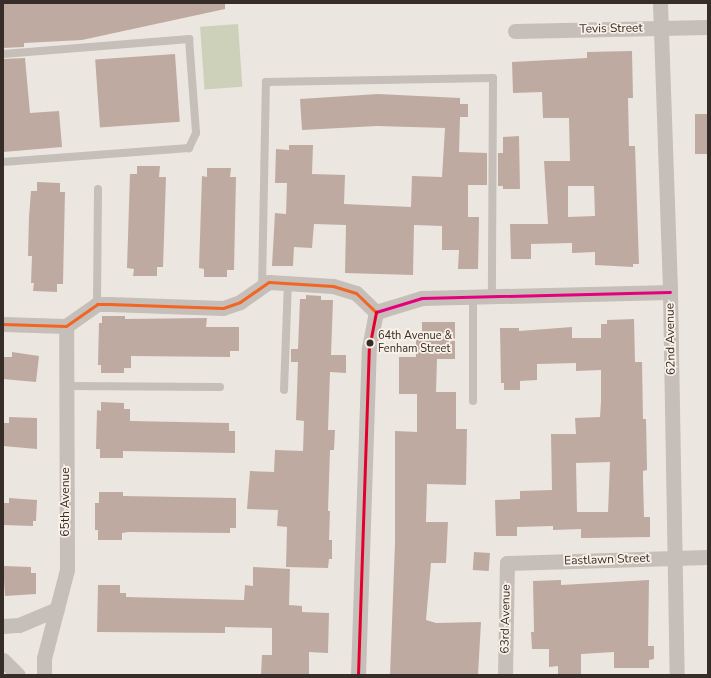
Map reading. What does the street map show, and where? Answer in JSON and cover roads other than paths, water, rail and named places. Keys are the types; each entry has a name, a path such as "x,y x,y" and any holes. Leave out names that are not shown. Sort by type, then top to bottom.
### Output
{"street":[{"name":"62nd Avenue","path":"660,3 670,292 673,557 677,675"},
{"name":"Tevis Street","path":"515,31 708,27"},
{"path":"3,324 66,326 97,304 223,308 240,302 270,282 333,286 356,293 376,312"},
{"path":"376,312 422,298 670,292"},
{"path":"358,675 369,348 376,312"},
{"name":"65th Avenue","path":"44,675 44,658 66,570 66,326"},
{"name":"Eastlawn Street","path":"507,564 673,557 708,557"},
{"name":"63rd Avenue","path":"505,675 507,564"},
{"path":"3,626 19,625 57,609"},
{"path":"3,660 18,675"}],"lane":[{"path":"3,54 189,39 196,133 189,148 3,162"},
{"path":"262,287 266,82 493,78 492,296"},
{"path":"97,304 98,189"},
{"path":"284,390 288,283"},
{"path":"473,297 473,401"},
{"path":"66,386 220,387"}],"place":[{"name":"64th Avenue & Fenham Street","path":"370,343"}]}
